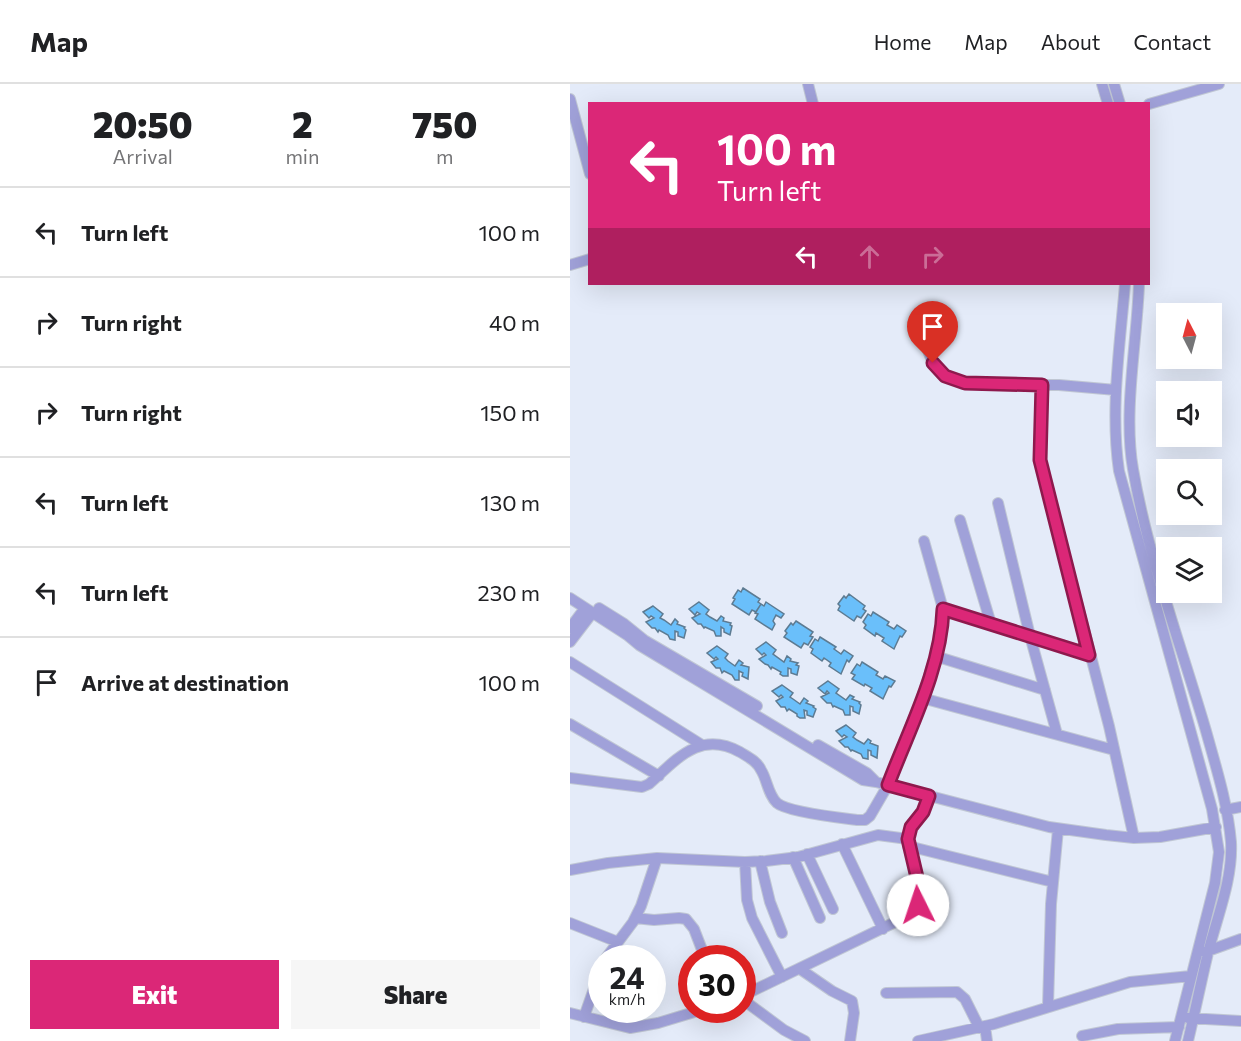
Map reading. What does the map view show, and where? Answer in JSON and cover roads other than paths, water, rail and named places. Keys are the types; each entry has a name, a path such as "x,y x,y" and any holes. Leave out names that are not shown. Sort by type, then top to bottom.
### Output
{"street":[{"path":"808,84 812,102"},
{"path":"1102,84 1106,102"},
{"path":"1114,84 1119,102"},
{"path":"1150,104 1219,84"},
{"path":"570,99 588,166"},
{"path":"570,265 588,260"},
{"path":"1125,285 1115,423 1119,471 1216,827 1219,852 1215,883 1191,976 1185,1021 1188,1041"},
{"path":"1139,285 1130,420 1132,466 1153,551 1208,740 1231,842 1229,870 1208,950 1185,1021 1175,1041"},
{"path":"940,325 926,329 923,338 933,363 945,376 965,383 1117,385"},
{"path":"1042,385 1040,460 1114,750 1134,838"},
{"path":"998,503 1030,636 1057,734"},
{"path":"960,520 991,624"},
{"path":"570,778 626,787 642,787 649,784 690,750 715,743 726,745 757,763 773,798 785,808 865,820 875,810 888,785 922,698 940,641 943,609 924,541"},
{"path":"570,590 623,623 644,640 867,773 876,782"},
{"path":"581,605 639,645 863,780 1058,829 1134,838 1160,837 1216,827"},
{"path":"570,628 581,605"},
{"path":"570,642 581,605"},
{"path":"943,609 1089,655"},
{"path":"1164,636 1176,633"},
{"path":"935,656 1045,690"},
{"path":"570,662 702,745"},
{"path":"922,698 1114,750"},
{"path":"570,724 659,776"},
{"path":"756,991 914,913 918,905 919,886 908,842 911,827 923,812 929,796"},
{"path":"1225,810 1241,807"},
{"path":"1048,1006 1053,882 1058,829"},
{"path":"570,870 657,858 760,861 807,854 878,835 1053,882"},
{"path":"842,844 883,929"},
{"path":"807,854 833,909"},
{"path":"793,857 820,918"},
{"path":"616,945 635,918 657,858"},
{"path":"760,861 770,902 782,933"},
{"path":"745,862 747,900 752,918 782,977"},
{"path":"635,918 686,919 694,929 700,945"},
{"path":"570,923 618,942"},
{"path":"1195,956 1241,939"},
{"path":"800,969 832,991 852,1001 854,1013 850,1041"},
{"path":"918,1041 982,1026 1130,982 1191,976"},
{"path":"886,993 957,992 965,999 982,1026 987,1041"},
{"path":"584,1017 588,1006"},
{"path":"756,1009 784,1030 805,1041"},
{"path":"570,1013 630,1028 678,1017"},
{"path":"1082,1036 1185,1021 1241,1021"}]}
